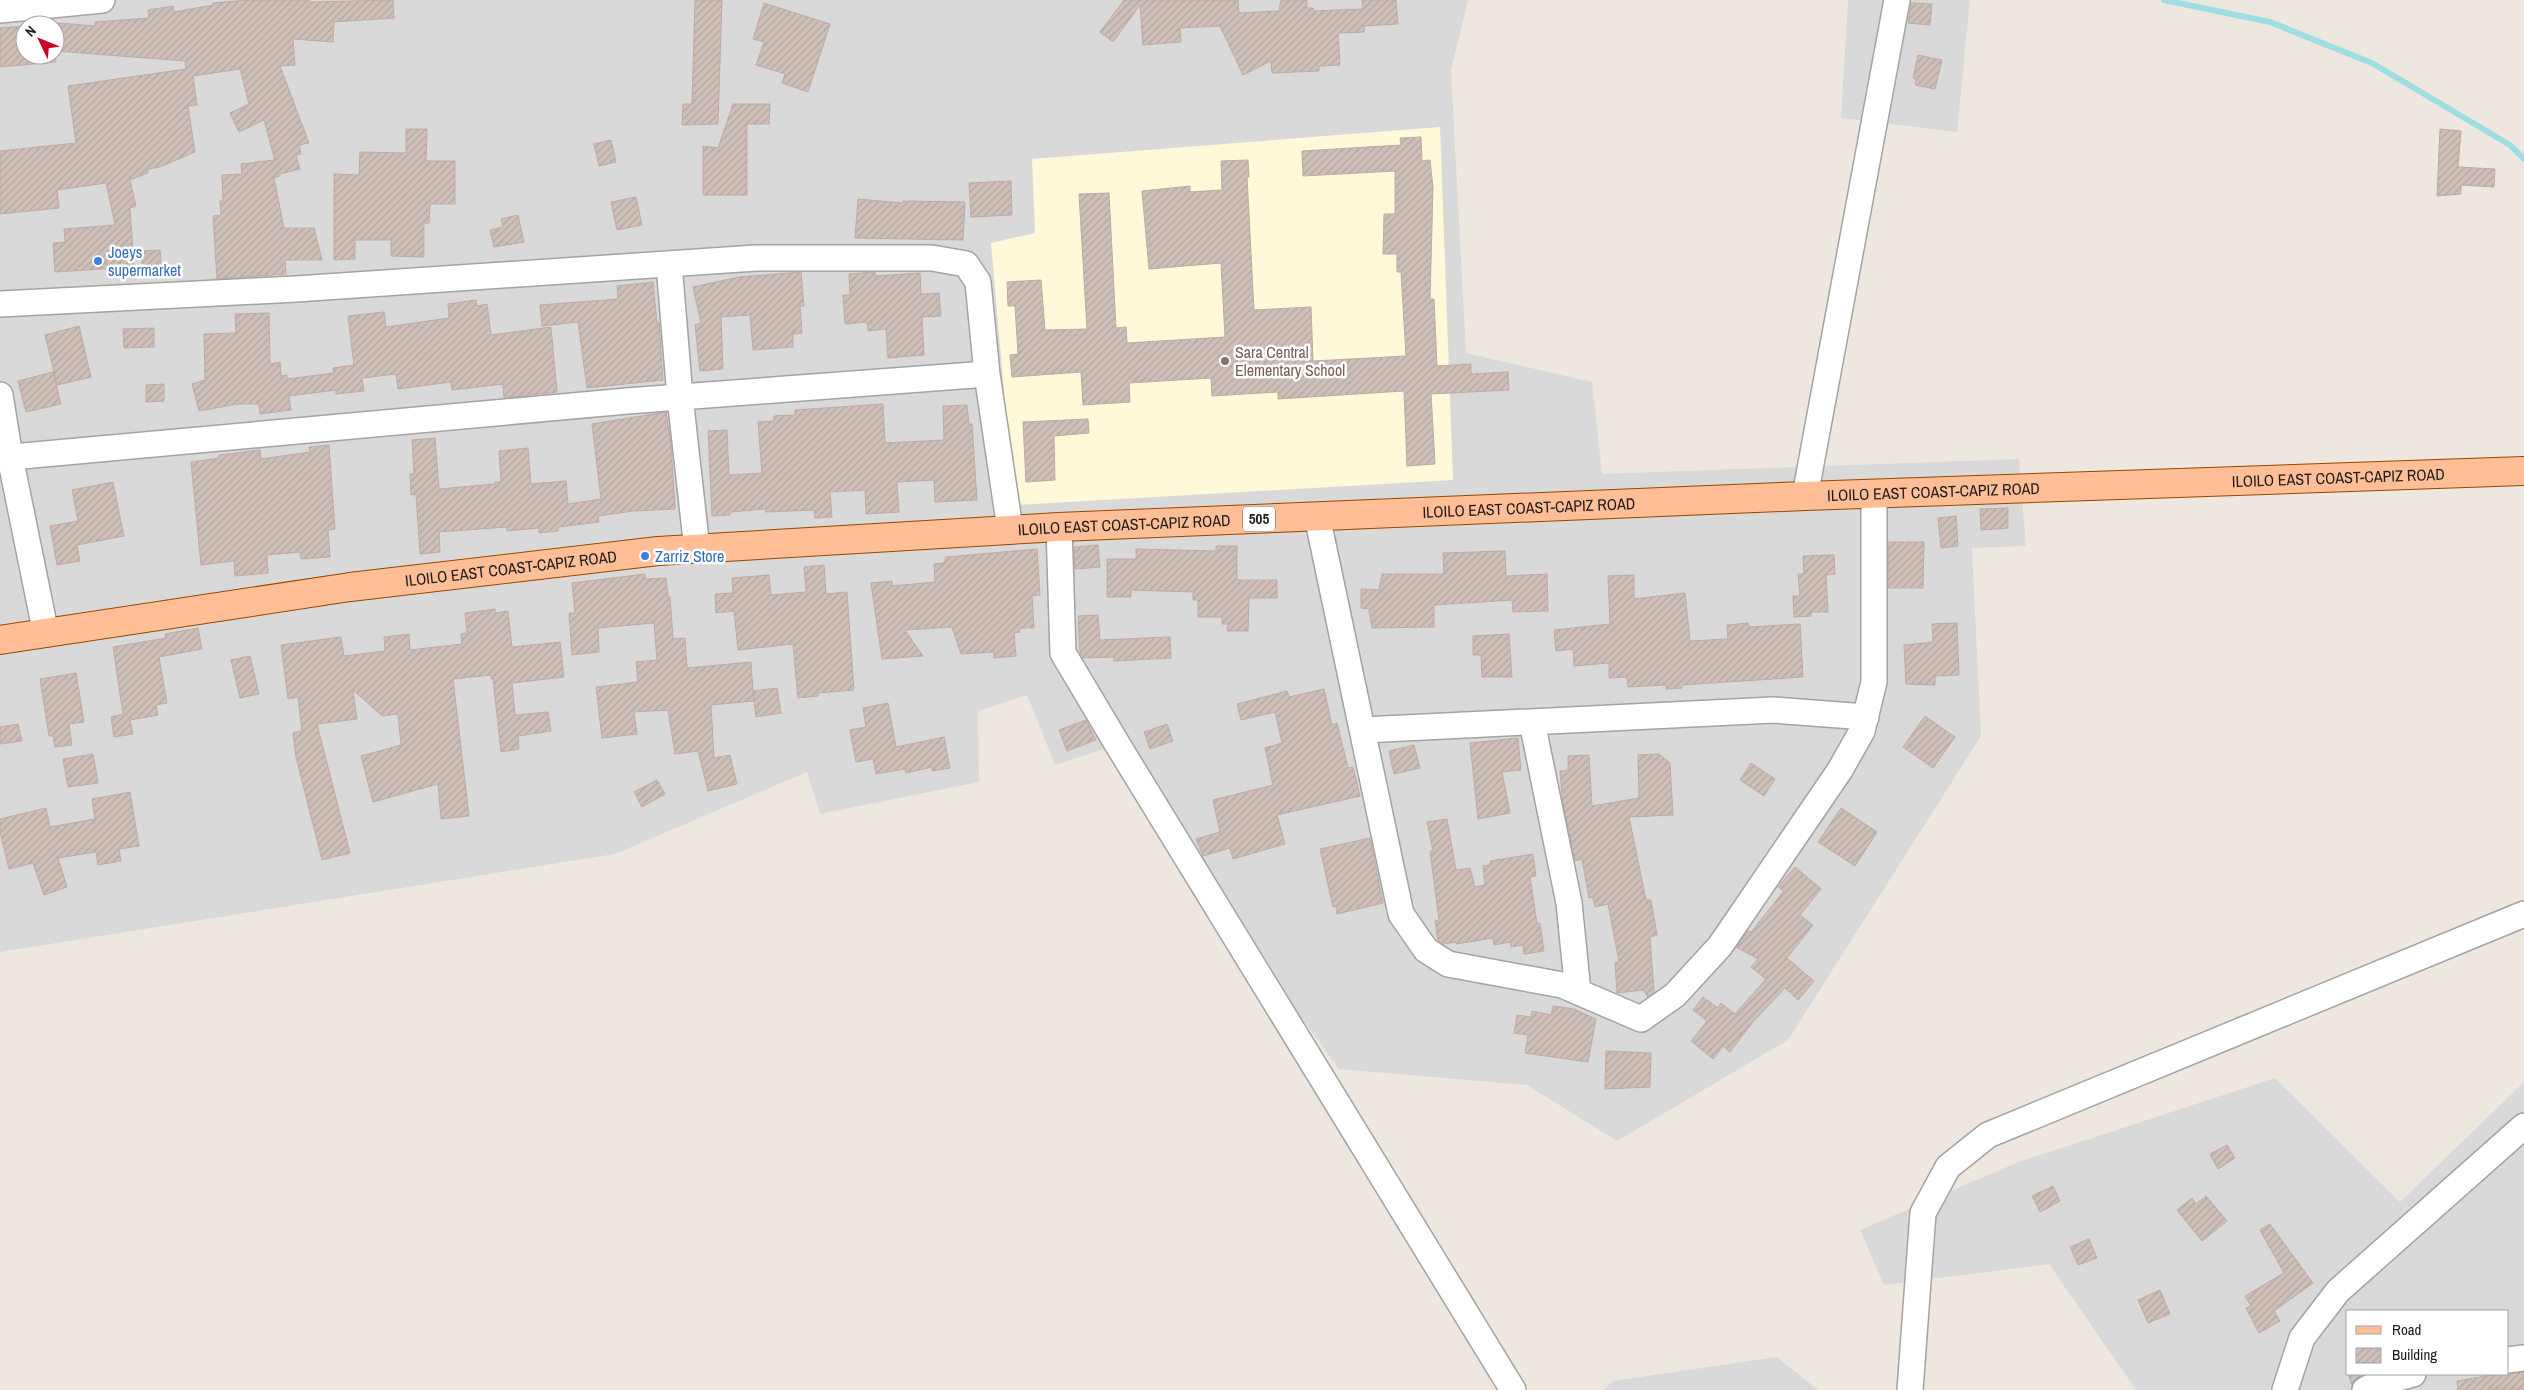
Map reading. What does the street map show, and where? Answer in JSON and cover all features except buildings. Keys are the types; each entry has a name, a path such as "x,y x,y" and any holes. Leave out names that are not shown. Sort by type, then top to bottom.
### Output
{"main road":[{"name":"ILOILO EAST COAST-CAPIZ ROAD","path":"0,640 350,587 658,551 1010,529 1805,496 2524,471"}],"street":[{"path":"0,10 102,0"},
{"path":"1805,496 1897,0"},
{"path":"0,304 296,289 756,258 932,258 966,264 978,282 987,374 1010,529"},
{"path":"668,264 680,398 697,549"},
{"path":"5,457 680,398 987,374"},
{"path":"0,396 5,457 46,634"},
{"path":"1317,516 1401,914 1426,950 1448,964 1562,986 1640,1019 1675,995 1720,946 1840,770 1862,731 1874,682 1874,495"},
{"path":"1059,527 1064,653 1118,746 1513,1390"},
{"path":"1362,730 1772,710 1866,717"},
{"path":"1532,722 1569,903 1578,992"},
{"path":"1910,1390 1923,1212 1948,1167 1988,1135 2524,914"},
{"path":"2285,1390 2302,1338 2338,1291 2524,1126"},
{"path":"2509,1360 2524,1358"},
{"path":"2365,1390 2376,1384 2409,1375"}],"shaded area":[{"path":"0,0 1468,0 1451,70 1466,353 1592,382 1602,474 2019,459 2026,546 1972,548 1981,736 1788,1040 1617,1141 1527,1085 1339,1069 1104,749 1055,765 1027,695 978,711 979,782 820,814 807,772 615,854 0,952"},
{"path":"1848,0 1970,0 1957,132 1841,118"},
{"name":"Sara Central Elementary School","path":"1440,127 1453,480 1014,505 991,243 1035,233 1032,159"},
{"path":"2275,1078 2400,1202 2524,1082 2524,1390 2136,1390 2049,1264 1884,1285 1860,1230 2016,1163"},
{"path":"1777,1357 1818,1390 1603,1390 1613,1381"}],"waterway":[{"path":"2164,0 2270,22 2372,63 2510,145 2524,159"}],"place":[{"name":"Joeys supermarket","path":"98,261"},
{"name":"Sara Central Elementary School","path":"1225,361"},
{"name":"Zarriz Store","path":"645,556"}]}
